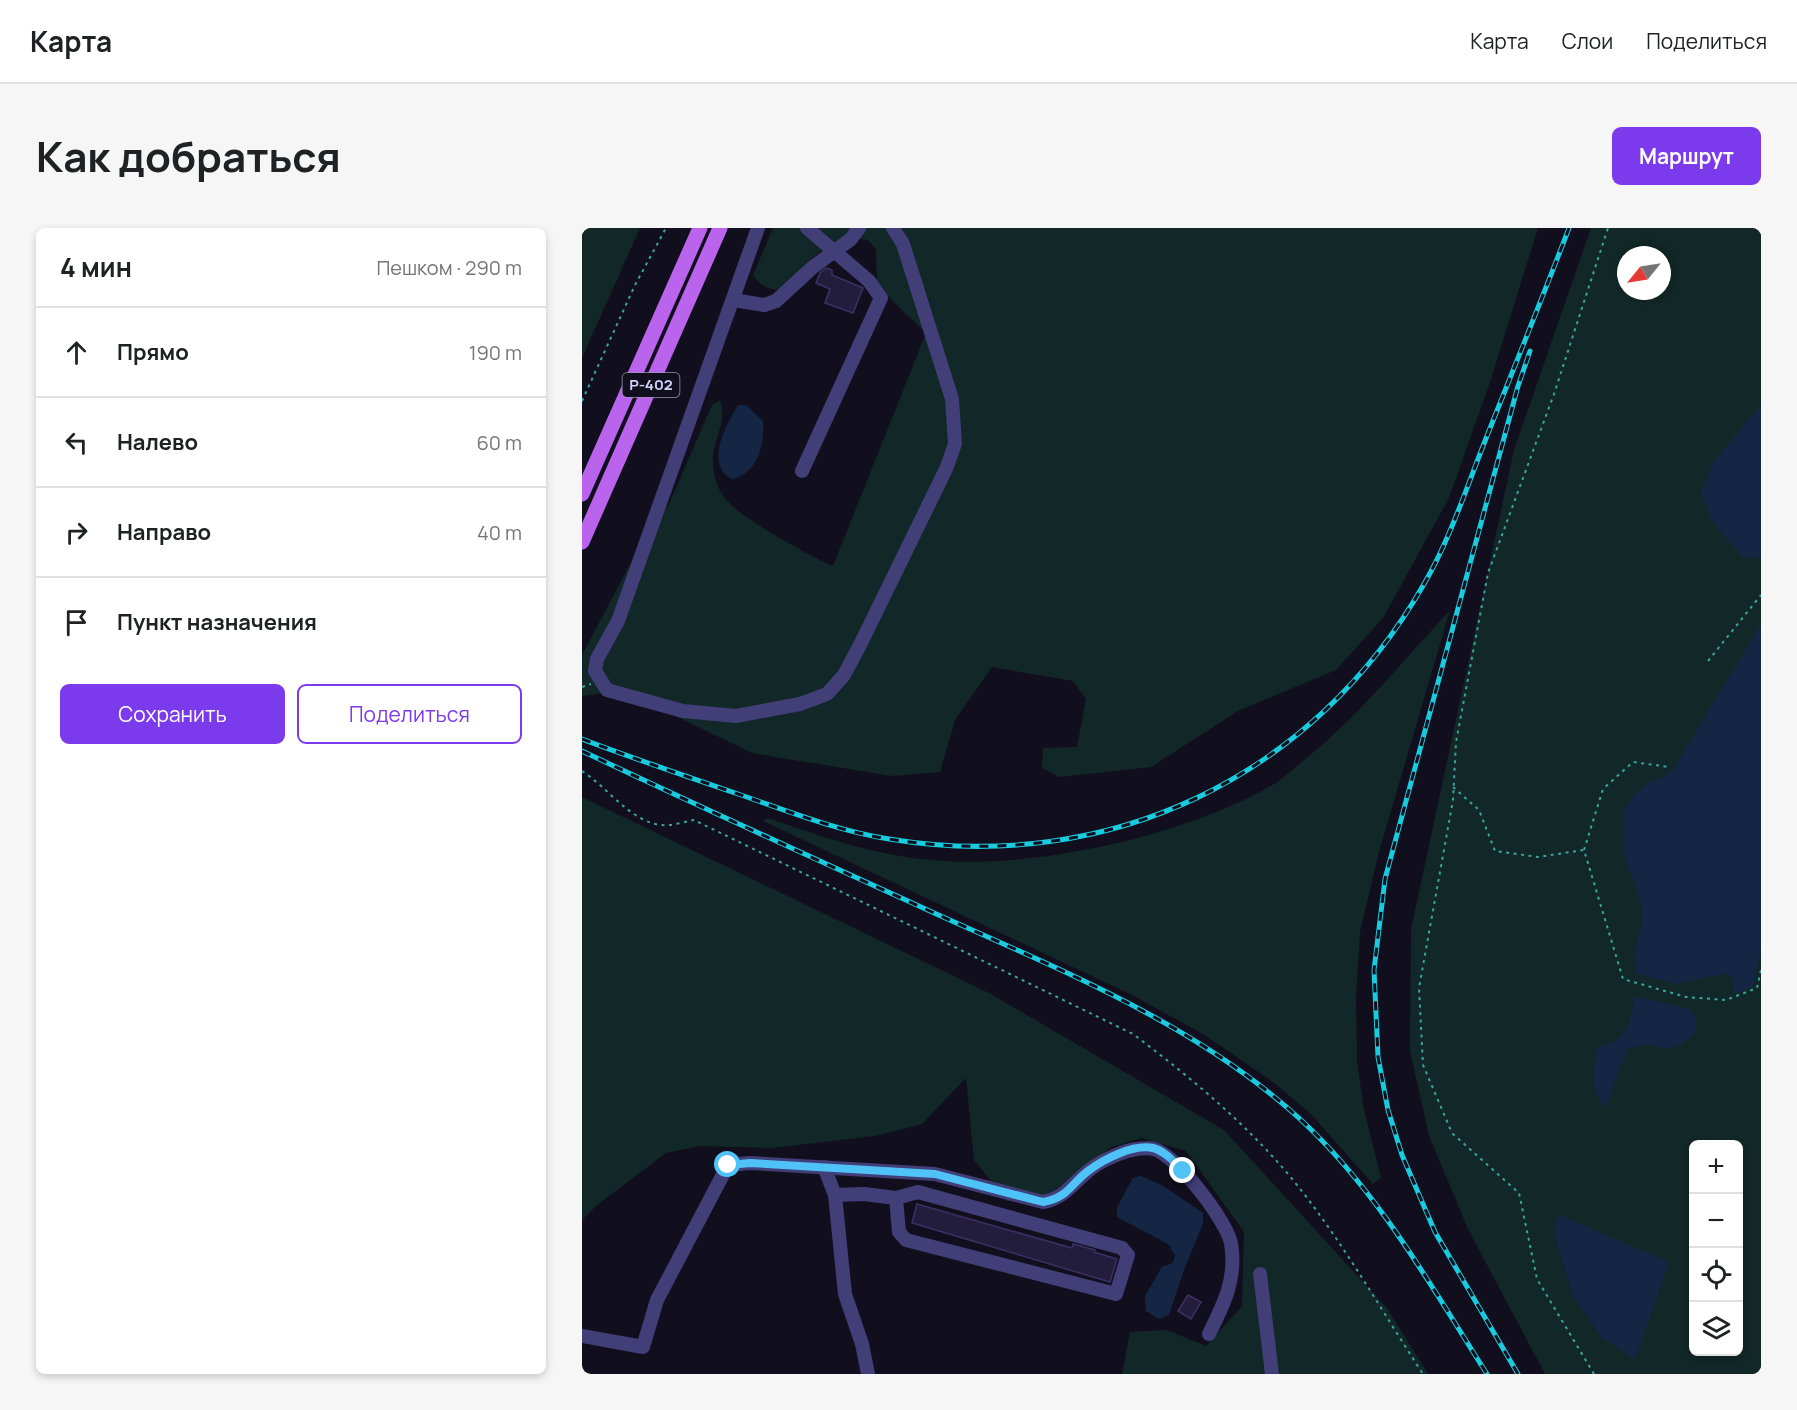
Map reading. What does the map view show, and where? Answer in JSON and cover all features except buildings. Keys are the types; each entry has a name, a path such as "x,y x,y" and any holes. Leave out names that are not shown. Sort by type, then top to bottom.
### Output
{"main road":[{"name":"Р-402","path":"582,494 700,228"},
{"name":"Р-402","path":"582,542 720,228"}],"street":[{"path":"758,228 618,621 597,660 595,671 607,690 683,711 736,716 816,700 836,687 861,643 946,469 955,444 952,399 903,244 893,228"},
{"path":"802,471 881,298 869,281 807,228"},
{"path":"734,300 764,304 776,301 850,239 859,228"},
{"path":"582,1336 643,1347 657,1300 728,1165 750,1163 935,1174 1043,1202 1056,1199 1087,1171 1108,1159 1128,1150 1153,1148 1166,1155 1183,1171 1227,1229 1231,1243 1232,1272 1229,1295 1209,1334"},
{"path":"824,1167 835,1195 845,1294 862,1344 868,1374"},
{"path":"835,1195 864,1194 896,1198 918,1192 1122,1248 1128,1255 1116,1294 906,1240 899,1232 896,1198"},
{"path":"1260,1274 1272,1374"}],"path":[{"path":"582,401 635,285 666,228"},
{"path":"1594,1374 1538,1279 1519,1193 1452,1133 1423,1065 1419,988 1453,787 1456,742 1488,573 1554,394 1608,228"},
{"path":"1708,661 1761,595"},
{"path":"1669,767 1633,762 1603,789 1584,850 1623,979 1686,997 1726,1000 1757,988 1761,970"},
{"path":"582,771 634,813 651,823 664,825 694,820 1133,1034 1198,1083 1288,1175 1355,1269 1423,1374"},
{"path":"1453,787 1479,810 1495,851 1538,857 1584,850"}],"green space":[{"path":"582,228 640,228 582,358"},
{"path":"773,228 1538,228 1490,382 1449,498 1383,618 1336,670 1238,711 1151,767 1059,777 1042,768 1043,748 1077,747 1086,699 1073,681 992,667 955,720 940,772 891,776 752,753 651,704 617,691 582,696 582,655 645,536 669,504 712,405 720,400 722,422 714,450 713,463 714,474 724,497 758,525 833,566 926,333 877,286 876,249 868,240 842,237 814,256 780,290 761,284 753,275"},
{"path":"1591,228 1761,228 1761,1374 1545,1374 1468,1229 1429,1136 1410,1051 1411,929 1514,450","holes":["1554,1235 1601,1337 1573,1297"]},
{"path":"1450,610 1379,852 1360,932 1356,998 1357,1062 1364,1110 1381,1178 1373,1184 1311,1114 1273,1082 1203,1034 1132,995 763,821 768,818 827,838 888,854 930,860 971,862 1015,860 1061,854 1154,833 1199,819 1240,802 1280,780 1346,723"},
{"path":"582,797 989,993 1224,1130 1387,1308 1428,1374 1122,1374 1130,1332 1167,1330 1206,1346 1242,1306 1244,1232 1186,1151 1141,1138 1112,1147 1048,1195 1007,1201 974,1160 966,1078 922,1124 875,1136 771,1148 700,1146 666,1153 597,1205 582,1220"}],"water":[{"path":"1761,404 1761,558 1742,557 1713,523 1701,493 1713,462"},
{"path":"738,405 746,405 763,421 763,439 754,464 741,476 732,479 724,473 719,464 718,455 723,434"},
{"path":"1761,624 1761,950 1753,987 1735,994 1732,978 1726,974 1674,984 1636,973 1635,951 1641,929 1642,906 1623,854 1623,810 1635,794 1649,782 1664,777 1674,768"},
{"path":"1634,996 1691,1009 1697,1022 1694,1035 1679,1046 1666,1049 1649,1044 1628,1048 1605,1108 1594,1086 1597,1046 1607,1044 1622,1035 1629,1022"},
{"path":"1141,1176 1163,1186 1203,1213 1203,1224 1185,1267 1169,1315 1159,1319 1146,1311 1145,1296 1162,1267 1173,1263 1175,1255 1168,1244 1117,1217 1117,1207 1133,1178"},
{"path":"1558,1214 1669,1262 1635,1360 1601,1337 1573,1297 1554,1235"}],"railway":[{"path":"582,739 814,820 889,839 971,846 1050,841 1126,825 1198,797 1264,759 1325,710 1378,652 1424,584 1457,514 1569,228"},
{"path":"1518,1374 1435,1232 1402,1155 1388,1110 1378,1057 1374,970 1385,879 1518,386 1530,351"},
{"path":"582,751 1077,978 1125,1001 1216,1054 1300,1119 1354,1177 1402,1240 1487,1374"}],"route":[{"path":"728,1165 750,1163 935,1174 1043,1202 1056,1199 1069,1190 1087,1171 1128,1150 1153,1148 1166,1155 1183,1171"}]}
